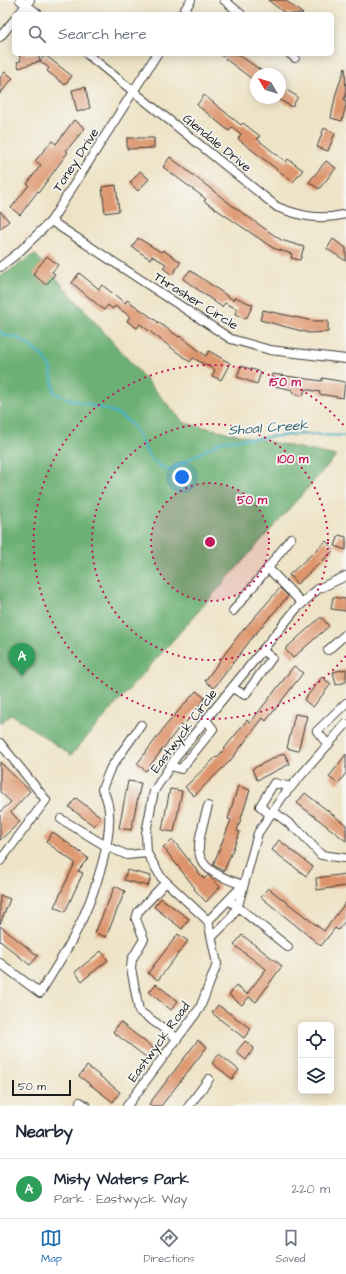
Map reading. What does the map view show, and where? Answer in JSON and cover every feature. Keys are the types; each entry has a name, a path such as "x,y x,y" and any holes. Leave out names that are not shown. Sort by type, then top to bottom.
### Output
{"street":[{"path":"183,12 191,0"},
{"path":"224,0 239,12"},
{"path":"20,12 26,2 36,12"},
{"path":"0,37 12,22"},
{"name":"Glendale Drive","path":"89,56 277,206 300,216 320,218 346,214"},
{"name":"Toney Drive","path":"0,267 18,253 51,221 157,56"},
{"name":"Thrasher Circle","path":"51,221 230,339 270,350 346,359"},
{"path":"233,611 291,538"},
{"path":"268,568 302,603"},
{"name":"Eastwyck Circle","path":"208,921 161,877 148,853 146,833 154,791 170,766 206,720 302,603 318,589 346,576"},
{"path":"328,650 346,634"},
{"path":"232,688 245,695 272,658 262,650"},
{"path":"328,745 317,731 346,703"},
{"path":"170,766 181,769 213,729 206,720"},
{"path":"212,937 230,919 238,906 258,833 291,787 346,724"},
{"path":"0,963 40,993 79,925 96,887 106,846 109,813 106,795 102,789 110,769 141,725"},
{"path":"0,743 46,800 0,861"},
{"path":"291,787 274,784 260,806 301,833 321,855 344,858"},
{"path":"208,806 198,841 199,855 209,870 222,878 243,885"},
{"path":"61,819 106,846 127,855 148,853"},
{"path":"166,882 138,912 136,919 144,939 132,959 131,968 139,1004 139,1011 177,1038"},
{"path":"208,921 243,885"},
{"path":"229,900 288,947"},
{"name":"Eastwyck Road","path":"131,1105 177,1038 200,1008 217,964 208,921"},
{"path":"189,1106 209,1079"}],"green space":[{"path":"35,254 184,423 336,456 71,755 11,714 0,724 0,277"}],"building":[{"path":"268,0 285,0 300,12 283,12"},
{"path":"20,56 39,56 40,61 19,68 17,62 21,61"},
{"path":"44,56 46,56 72,76 65,85 47,71 49,68 40,61"},
{"path":"222,56 241,56 258,68 250,68 250,77"},
{"path":"345,68 346,95 344,100 346,101 346,105 342,121 331,118 336,93"},
{"path":"5,72 13,78 0,94 0,78"},
{"path":"85,87 90,108 77,112 72,90"},
{"path":"286,90 298,97 292,107 286,104"},
{"path":"204,95 241,125 243,123 260,136 257,139 286,162 288,159 303,170 293,182 238,139 241,134 232,127 229,131 197,105"},
{"path":"74,120 85,128 66,151 68,152 39,192 38,191 20,215 11,208 29,185 27,184 41,165 35,161 52,141 56,144"},
{"path":"324,128 335,133 328,151 317,147"},
{"path":"127,138 154,138 154,148 127,149"},
{"path":"170,157 234,207 281,240 304,247 300,260 291,258 292,254 273,248 204,201 206,199 163,167"},
{"path":"326,161 336,168 319,189 309,182"},
{"path":"140,171 149,179 138,191 130,183"},
{"path":"116,185 119,211 105,213 102,187"},
{"path":"0,211 9,221 0,229"},
{"path":"138,238 161,252 163,250 181,262 172,275 163,268 166,264 152,256 150,259 132,247"},
{"path":"333,239 346,248 346,261 327,249"},
{"path":"47,256 58,265 52,272 55,274 46,285 33,274"},
{"path":"190,270 233,300 235,297 253,305 246,319 235,314 237,309 225,303 222,307 183,279"},
{"path":"79,273 99,289 102,285 125,303 127,300 179,337 180,336 206,356 209,351 230,363 221,380 212,376 215,370 193,358 190,362 140,324 137,328 127,321 130,316 115,306 113,309 108,305 104,310 72,283"},
{"path":"263,310 313,321 328,321 328,332 309,333 260,320"},
{"path":"241,366 261,372 257,384 237,377"},
{"path":"272,374 322,381 322,378 345,382 343,398 319,394 320,392 305,389 303,396 292,393 293,390 270,385"},
{"path":"339,535 346,537 346,550 335,546"},
{"path":"326,541 334,550 297,584 289,575"},
{"path":"280,588 288,596 252,638 214,688 205,681 238,636"},
{"path":"333,597 346,599 346,611 331,609"},
{"path":"321,617 329,626 293,658 285,649"},
{"path":"294,666 303,673 266,721 263,718 230,761 194,796 185,787 216,757 217,758 247,720 250,723"},
{"path":"346,669 346,682 336,685 333,672"},
{"path":"322,677 331,684 313,707 304,700"},
{"path":"196,691 205,698 183,726 181,725 146,771 137,764 167,724"},
{"path":"295,714 307,716 298,751 287,748"},
{"path":"284,753 290,764 257,780 252,769"},
{"path":"346,754 346,773 338,784 329,777"},
{"path":"0,762 30,791 11,812 20,822 0,840 0,812 11,802 0,792"},
{"path":"128,781 141,783 131,830 119,828"},
{"path":"238,786 250,790 237,831 240,832 224,871 213,865 231,820 228,819"},
{"path":"170,789 182,791 174,832 162,830"},
{"path":"305,793 346,825 346,841 297,803"},
{"path":"76,798 101,817 94,826 69,807"},
{"path":"53,832 88,858 78,871 83,873 65,912 54,907 75,863 46,842"},
{"path":"173,840 204,879 208,875 220,887 206,902 194,889 195,888 163,847"},
{"path":"279,840 313,867 306,876 272,850"},
{"path":"127,870 151,876 148,886 124,880"},
{"path":"346,874 346,886 317,890 316,878"},
{"path":"115,886 125,891 106,937 95,933"},
{"path":"268,888 324,931 346,902 346,920 338,930 335,928 321,946 261,897"},
{"path":"0,895 10,899 0,924"},
{"path":"161,898 189,919 182,929 154,907"},
{"path":"0,926 38,956 30,965 0,941"},
{"path":"178,934 188,941 158,980 148,973"},
{"path":"242,935 282,966 256,1002 249,997 242,1005 229,995 236,986 247,994 266,969 234,945"},
{"path":"101,951 108,960 82,981 75,972"},
{"path":"156,984 178,1001 171,1010 149,992"},
{"path":"218,1005 251,1029 244,1038 212,1013"},
{"path":"120,1022 153,1048 146,1057 113,1032"},
{"path":"198,1040 207,1047 161,1106 152,1106 149,1104"},
{"path":"245,1041 254,1048 246,1060 236,1052"},
{"path":"219,1054 239,1070 232,1079 212,1063"},
{"path":"87,1066 120,1092 113,1102 79,1076"}],"waterway":[{"name":"Shoal Creek","path":"0,331 4,335 21,339 45,358 51,370 54,392 63,397 103,408 122,417 136,430 149,456 154,462 170,470 222,441 301,434 346,436"}],"place":[{"name":"Misty Waters Park","path":"22,676"}]}
